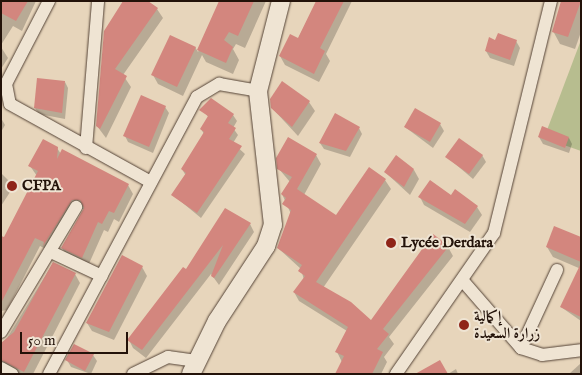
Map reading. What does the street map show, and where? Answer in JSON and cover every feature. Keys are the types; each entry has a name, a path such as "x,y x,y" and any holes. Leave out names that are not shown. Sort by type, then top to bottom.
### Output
{"main road":[{"path":"194,367 251,274 273,225 258,91 281,1"}],"street":[{"path":"49,1 10,73 5,96 21,112 151,182"},
{"path":"86,148 98,1"},
{"path":"396,374 494,233 505,203 551,1"},
{"path":"49,374 197,97 219,84 258,91"},
{"path":"1,332 51,252 76,207"},
{"path":"51,252 102,276"},
{"path":"521,348 557,270"},
{"path":"463,280 521,348 542,355 581,350"},
{"path":"133,374 168,357 194,367"},
{"path":"1,368 12,374"}],"green space":[{"path":"581,40 581,151 544,138"}],"building":[{"path":"1,1 28,1 16,21 1,13"},
{"path":"123,1 148,1 158,8 115,69 127,76 100,129 96,126 104,31"},
{"path":"219,1 254,1 238,36 229,32 224,40 233,47 226,63 197,50"},
{"path":"316,1 344,1 320,48 325,51 314,74 279,56 290,34 298,38"},
{"path":"561,1 581,1 568,37 552,32"},
{"path":"498,33 517,40 510,60 485,51 489,37 495,40"},
{"path":"170,35 196,47 177,87 151,75"},
{"path":"37,78 65,81 62,113 34,108"},
{"path":"282,81 310,101 292,127 271,108 270,99"},
{"path":"141,95 166,106 149,147 123,136"},
{"path":"211,98 234,114 228,123 236,128 229,139 242,146 197,213 171,195 186,173 181,169 204,132 200,129 208,116 199,110"},
{"path":"415,108 441,123 430,142 404,127"},
{"path":"335,113 360,127 346,151 319,143"},
{"path":"542,126 569,137 565,148 538,137"},
{"path":"288,137 317,154 297,189 336,215 369,167 386,179 316,282 351,302 371,320 433,234 449,246 383,329 389,334 377,349 383,352 372,374 335,374 344,356 335,352 348,327 293,292 305,276 298,271 302,265 277,248 291,210 282,204 286,198 281,194 292,177 277,169 276,158"},
{"path":"459,138 483,155 469,174 445,157"},
{"path":"43,139 58,147 57,159 62,149 129,184 114,213 109,211 102,224 98,222 82,258 61,248 84,208 80,200 72,200 43,246 44,242 35,238 1,303 1,236 4,237 38,171 28,166"},
{"path":"396,155 414,169 404,187 384,172"},
{"path":"430,180 451,195 455,189 478,206 465,224 418,197"},
{"path":"225,208 251,223 214,278 211,276 223,245 142,350 127,340 183,267 186,269"},
{"path":"554,226 581,237 581,262 546,247"},
{"path":"122,255 143,266 109,332 86,323"},
{"path":"53,262 76,273 24,372 1,360 1,343 14,332"},
{"path":"581,263 581,317 560,307"},
{"path":"74,344 94,354 85,371 65,360"},
{"path":"440,360 448,374 415,374"}],"place":[{"name":"CFPA","path":"12,186"},
{"name":"Lycée Derdara","path":"391,243"},
{"name":"إكمالية زرارة السعيدة","path":"464,325"}]}
